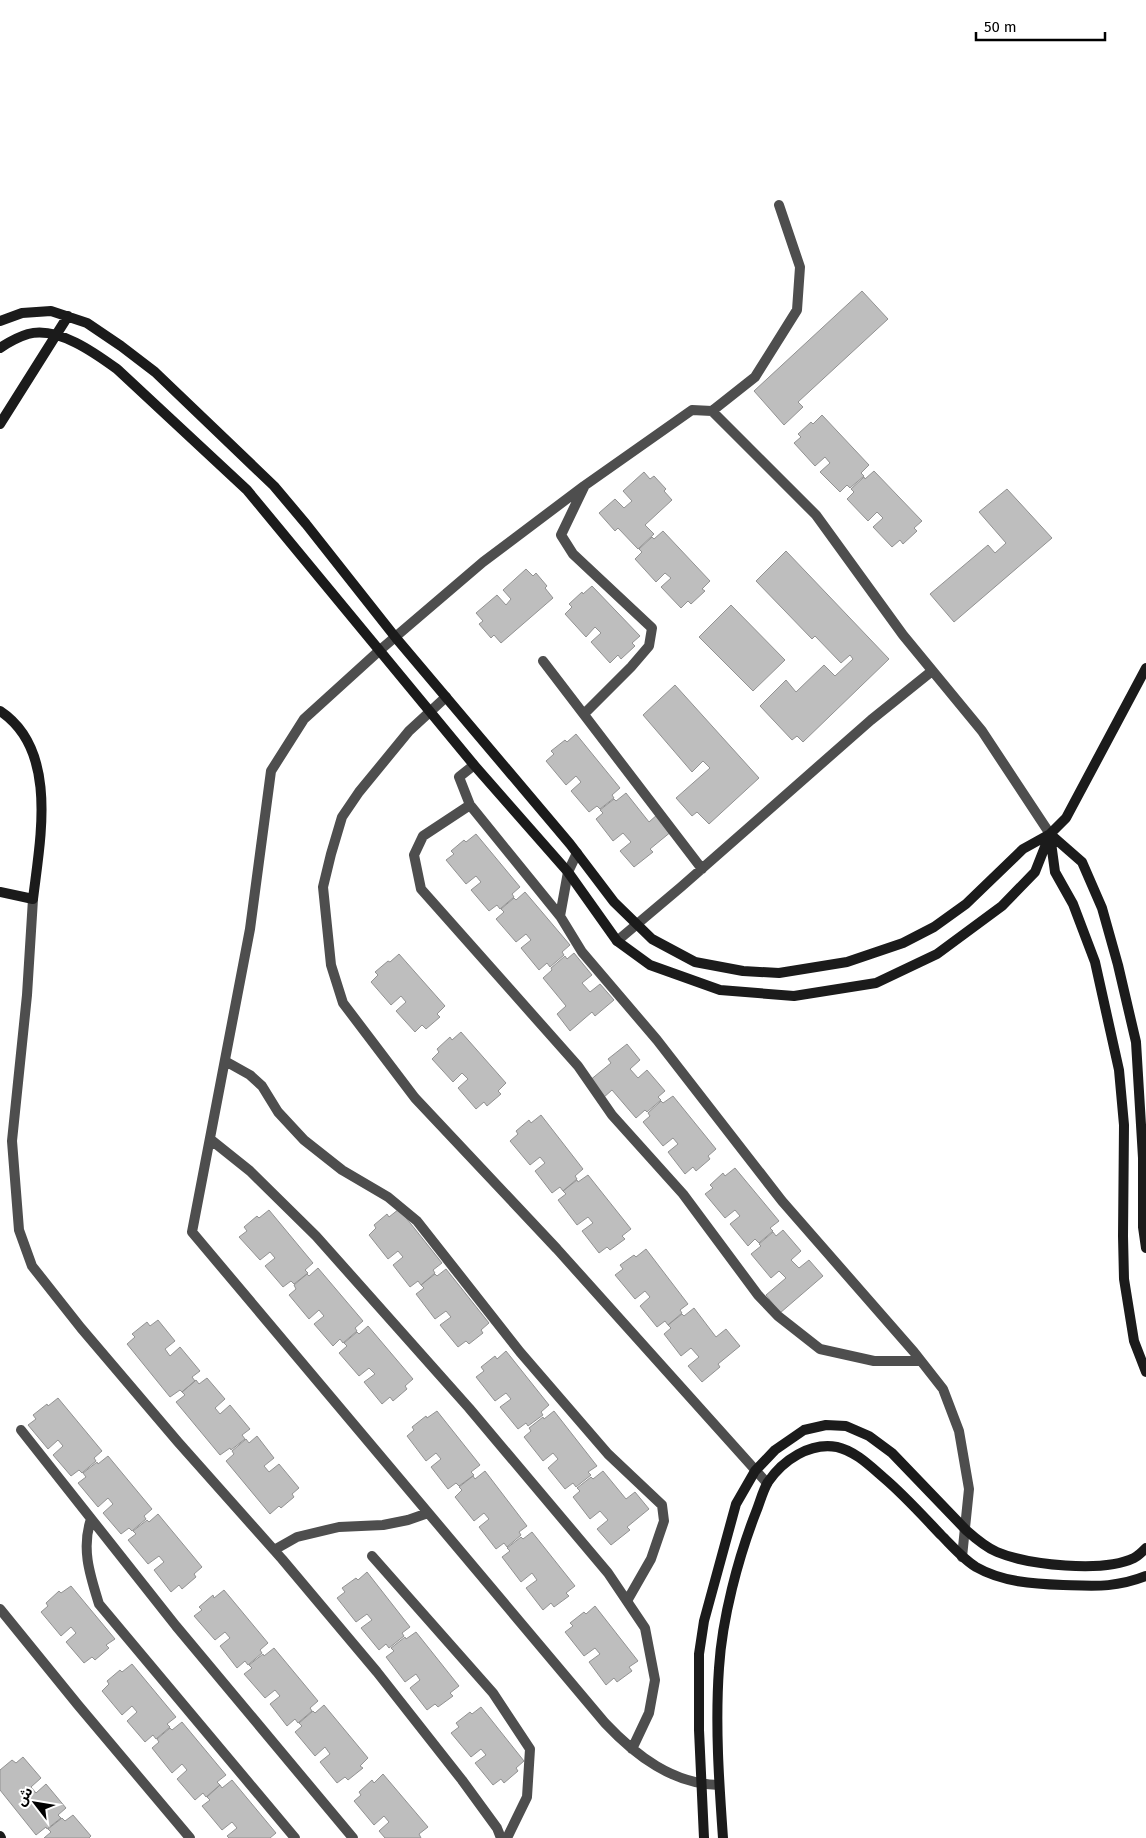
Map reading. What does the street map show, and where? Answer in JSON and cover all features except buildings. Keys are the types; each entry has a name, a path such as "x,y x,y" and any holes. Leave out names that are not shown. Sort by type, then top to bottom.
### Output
{"street":[{"path":"719,1785 701,1784 663,1771 622,1742 192,1232 250,929 271,772 304,719 380,650 483,562 584,486 692,410 712,411 754,377 797,310 800,267 779,205"},
{"path":"0,322 22,313 51,311 68,316 87,323 121,346 154,372 274,486 396,638 577,853 614,902 652,939 695,962 743,971 779,973 847,962 903,943 934,927 966,904 1024,849 1050,834 1066,818 1146,668"},
{"path":"0,424 68,316"},
{"path":"0,348 15,338 30,333 43,332 56,335 95,353 117,369 247,490 474,765 568,872 617,941 650,965 720,990 794,996 876,983 937,954 1002,906 1035,872 1050,834"},
{"path":"712,411 816,515 903,635 982,731 1050,834 1082,862 1102,908 1136,1042 1143,1158 1143,1227 1146,1248"},
{"path":"584,486 561,535 573,554 652,628 649,646 584,714"},
{"path":"543,661 702,869"},
{"path":"617,941 871,720 932,671"},
{"path":"446,697 409,731 359,792 342,817 323,887 331,965 343,1003 415,1098 557,1249 755,1471 768,1483"},
{"path":"0,711 26,737 31,748 40,780 42,811 33,899 27,995 12,1141 19,1230 32,1266 81,1328 377,1672 462,1780 497,1828 501,1838"},
{"path":"474,765 460,776 470,805 560,916 582,952 657,1040 782,1201 921,1361 943,1389 959,1431 969,1489 962,1557"},
{"path":"470,805 423,836 414,854 421,889 578,1066 612,1115 683,1194 758,1295 778,1316 820,1349 874,1361 921,1361"},
{"path":"1050,834 1055,872 1073,904 1095,962 1119,1070 1124,1125 1124,1279 1134,1341 1146,1372"},
{"path":"560,916 568,872 577,853"},
{"path":"0,892 33,899"},
{"path":"225,1061 250,1075 262,1086 278,1112 304,1140 342,1170 388,1197 418,1221 520,1352 608,1454 662,1505 664,1521 651,1559 627,1601"},
{"path":"210,1139 250,1171 322,1243 468,1408 608,1573 645,1628 655,1680 650,1713 632,1749"},
{"path":"704,1838 698,1684 699,1654 704,1621 736,1504 755,1471 775,1450 804,1430 826,1425 846,1426 869,1436 892,1453 978,1541 997,1552 1032,1562 1086,1566 1116,1564 1135,1558 1146,1548"},
{"path":"22,1430 176,1626 353,1838"},
{"path":"723,1838 719,1785 718,1687 721,1648 728,1609 746,1538 768,1483 796,1454 819,1447 837,1447 852,1453 865,1461 898,1490 962,1557 976,1567 1003,1578 1038,1584 1111,1586 1130,1583 1146,1576"},
{"path":"274,1550 297,1537 339,1527 382,1525 428,1514"},
{"path":"91,1519 86,1533 87,1568 99,1604 295,1838"},
{"path":"372,1556 493,1693 530,1749 527,1797 507,1838"},
{"path":"0,1609 190,1838"}]}
